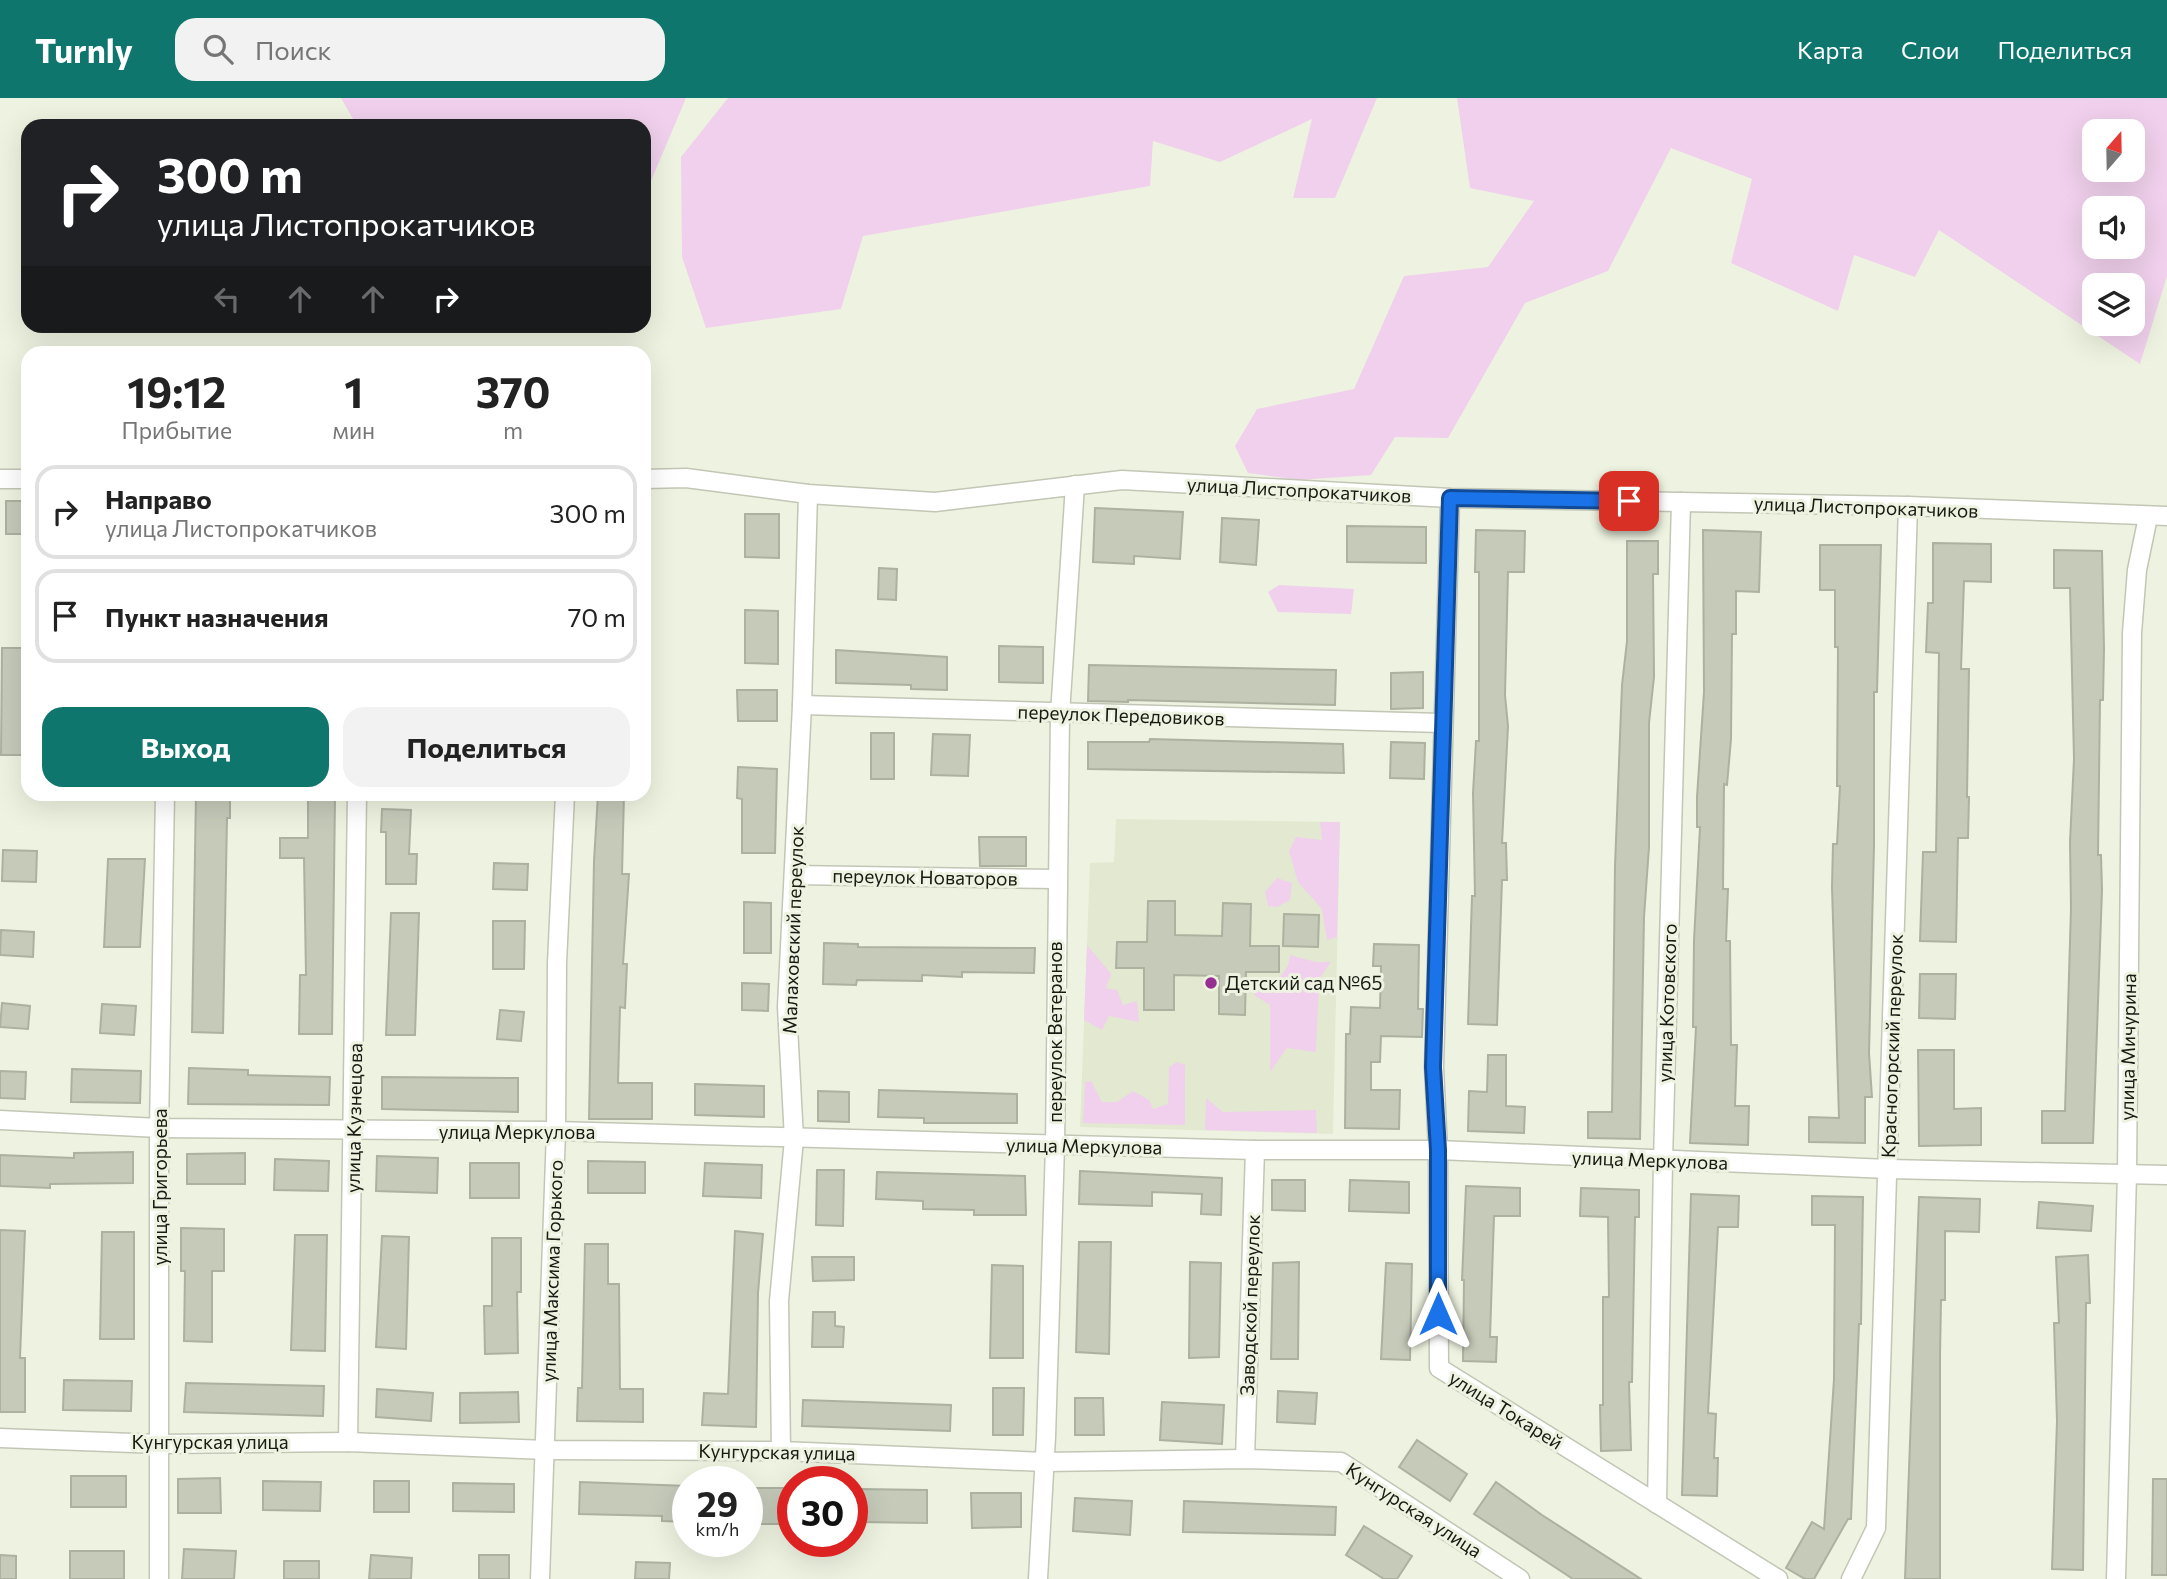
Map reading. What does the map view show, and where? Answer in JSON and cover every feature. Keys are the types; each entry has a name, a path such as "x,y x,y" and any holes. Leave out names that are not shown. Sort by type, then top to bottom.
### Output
{"street":[{"name":"улица Листопрокатчиков","path":"651,479 685,478 808,494 935,502 1122,480 1450,498 1908,506 2167,516"},
{"path":"0,479 21,479"},
{"name":"переулок Ветеранов","path":"1038,1579 1045,1462 1055,1145 1060,714 1075,485"},
{"name":"Малаховский переулок","path":"781,1451 779,1301 794,1139 787,1007 802,705 808,494"},
{"name":"улица Токарей","path":"1450,498 1441,723 1433,1067 1438,1150 1439,1368 1778,1579"},
{"name":"улица Котовского","path":"1657,1504 1663,1161 1681,502"},
{"name":"Красногорский переулок","path":"1850,1579 1876,1528 1908,506"},
{"name":"улица Мичурина","path":"2116,1579 2127,1174 2132,633 2137,570 2148,517"},
{"name":"переулок Передовиков","path":"802,705 1441,723"},
{"name":"улица Григорьева","path":"159,1579 159,1128 165,801"},
{"name":"улица Кузнецова","path":"348,1442 357,801"},
{"name":"улица Максима Горького","path":"540,1579 547,1450 556,1131 557,963 565,801"},
{"name":"переулок Новаторов","path":"794,875 1057,879"},
{"name":"улица Меркулова","path":"0,1120 159,1128 354,1132 556,1131 1255,1150 1438,1150 1888,1169 2167,1175"},
{"name":"Заводской переулок","path":"1245,1459 1255,1150"},
{"name":"Кунгурская улица","path":"0,1437 160,1444 348,1442 547,1450 781,1451 1045,1462 1245,1459 1341,1462 1520,1579"}],"shaded area":[{"path":"341,98 686,98 651,181 651,119 353,119"},
{"path":"728,98 1377,98 1335,198 1293,198 1312,119 1220,162 1153,141 1150,186 863,236 841,309 706,328 682,257 681,157"},
{"path":"1457,98 2167,98 2167,276 2140,364 2098,336 2145,336 2145,273 2082,273 2082,325 1939,230 1915,277 1854,255 1838,311 1731,263 1752,179 1671,148 1608,271 1525,303 1448,438 1395,437 1371,475 1299,480 1248,473 1235,446 1257,409 1354,389 1404,276 1488,267 1534,201 1470,188"},
{"path":"1279,585 1354,589 1351,614 1278,612 1268,592"},
{"name":"Детский сад №65","path":"1116,819 1340,822 1333,1134 1080,1127 1090,863 1114,862"},
{"path":"1320,822 1340,822 1337,937 1327,940 1322,909 1298,882 1289,851 1296,837 1322,840"},
{"path":"1277,878 1292,883 1290,900 1277,907 1268,906 1265,892"},
{"path":"1087,945 1111,974 1106,988 1117,990 1123,1005 1137,1001 1139,1022 1109,1016 1102,1030 1084,1020"},
{"path":"1290,955 1316,962 1331,962 1319,979 1316,1052 1287,1048 1270,1072 1270,1005 1254,995 1255,980 1277,981 1288,966"},
{"path":"1177,1062 1185,1065 1185,1125 1083,1123 1085,1082 1091,1081 1102,1102 1117,1102 1133,1091 1149,1100 1153,1109 1168,1104 1169,1067"},
{"path":"1206,1098 1223,1112 1316,1110 1317,1133 1205,1130"}],"building":[{"path":"6,501 21,501 21,534 6,534"},
{"path":"1095,508 1183,512 1180,559 1134,556 1134,564 1093,562"},
{"path":"745,514 779,514 779,558 745,557"},
{"path":"1222,518 1259,520 1256,565 1220,562"},
{"path":"1347,526 1426,527 1426,563 1347,562"},
{"path":"1476,530 1525,531 1524,572 1508,572 1505,695 1508,726 1502,843 1506,843 1507,880 1502,880 1497,1025 1468,1024 1472,896 1475,896 1473,793 1476,741 1479,741 1479,572 1475,572"},
{"path":"1703,530 1761,532 1759,592 1736,591 1736,634 1732,634 1731,739 1727,785 1724,784 1723,889 1728,889 1726,941 1730,941 1731,1045 1737,1045 1735,1106 1749,1106 1748,1145 1690,1143 1696,1027 1693,1027 1694,940 1700,827 1697,827 1697,797 1704,692"},
{"path":"1627,541 1658,541 1658,574 1653,574 1654,677 1649,723 1649,847 1644,917 1640,1139 1588,1138 1588,1112 1612,1112 1615,866 1622,685 1627,641"},
{"path":"1933,543 1991,544 1991,582 1964,581 1961,669 1969,669 1969,797 1968,838 1958,838 1956,942 1920,941 1923,852 1936,852 1939,653 1926,652 1928,603 1933,603"},
{"path":"1820,545 1881,545 1877,692 1874,692 1874,845 1869,1053 1872,1097 1865,1097 1865,1143 1809,1142 1809,1117 1839,1118 1832,887 1833,844 1837,844 1840,786 1837,786 1838,647 1835,647 1835,590 1820,590"},
{"path":"2054,550 2102,551 2104,649 2103,700 2100,700 2098,855 2101,855 2102,890 2093,1143 2042,1143 2042,1111 2065,1111 2071,908 2070,842 2074,759 2070,588 2054,588"},
{"path":"879,568 897,569 896,600 878,599"},
{"path":"745,610 778,611 778,664 745,663"},
{"path":"999,646 1043,647 1043,683 999,682"},
{"path":"2,648 21,648 21,755 1,755"},
{"path":"836,650 947,657 947,690 911,689 911,685 836,683"},
{"path":"1089,665 1336,670 1335,705 1088,701"},
{"path":"1423,672 1423,708 1391,709 1391,673"},
{"path":"737,690 777,690 777,721 738,721"},
{"path":"871,733 894,733 894,779 871,779"},
{"path":"933,734 970,735 968,776 931,775"},
{"path":"1150,739 1343,744 1344,773 1088,769 1088,742 1149,742"},
{"path":"1391,742 1425,743 1424,779 1390,778"},
{"path":"738,767 777,769 775,853 742,853 742,799 737,798"},
{"path":"196,801 230,801 230,818 227,818 223,1033 192,1032"},
{"path":"308,801 335,801 332,1034 299,1034 300,975 306,975 304,858 280,858 280,838 308,838"},
{"path":"598,801 624,801 622,874 629,874 623,964 627,964 625,1008 620,1007 618,1083 652,1083 652,1119 589,1119"},
{"path":"382,809 411,810 409,854 417,854 416,884 386,884 386,832 381,832"},
{"path":"979,837 1026,837 1026,866 980,866"},
{"path":"3,850 37,851 36,882 2,881"},
{"path":"108,859 145,859 140,947 104,947"},
{"path":"494,863 528,864 527,890 493,889"},
{"path":"1148,901 1175,901 1175,935 1222,936 1223,903 1251,904 1250,946 1279,946 1279,972 1246,972 1245,1015 1219,1014 1219,976 1174,975 1174,1010 1144,1010 1144,968 1116,968 1117,942 1147,942"},
{"path":"744,902 771,903 771,953 744,953"},
{"path":"391,913 419,913 415,1035 386,1035"},
{"path":"1284,914 1319,915 1318,947 1283,946"},
{"path":"493,921 525,921 524,969 493,969"},
{"path":"1,930 34,932 33,957 0,955"},
{"path":"824,943 858,944 858,947 1035,948 1034,973 962,972 962,977 922,975 922,981 857,980 856,985 823,984"},
{"path":"1374,944 1419,945 1418,1009 1423,1009 1422,1037 1381,1036 1380,1062 1371,1062 1371,1090 1400,1090 1399,1129 1345,1128 1346,1034 1350,1034 1351,1007 1380,1008 1381,966 1373,966"},
{"path":"1920,974 1956,974 1955,1019 1919,1018"},
{"path":"742,983 769,984 768,1011 742,1010"},
{"path":"2,1003 30,1006 28,1029 0,1027"},
{"path":"102,1004 136,1006 134,1035 100,1033"},
{"path":"500,1010 524,1012 521,1041 497,1039"},
{"path":"1918,1050 1954,1050 1954,1109 1981,1108 1981,1145 1919,1146"},
{"path":"1488,1055 1506,1055 1506,1106 1525,1107 1524,1133 1468,1131 1469,1091 1487,1092"},
{"path":"189,1068 248,1070 248,1075 330,1077 329,1105 188,1104"},
{"path":"72,1069 141,1071 140,1103 71,1102"},
{"path":"0,1071 26,1072 25,1099 0,1098"},
{"path":"382,1077 518,1078 518,1112 382,1109"},
{"path":"695,1084 764,1086 764,1117 695,1115"},
{"path":"879,1090 1017,1094 1017,1123 924,1123 924,1118 878,1117"},
{"path":"818,1091 849,1092 849,1122 818,1121"},
{"path":"133,1152 133,1183 50,1184 50,1188 0,1186 0,1155 74,1158 74,1153"},
{"path":"245,1153 245,1184 187,1184 187,1154"},
{"path":"377,1156 438,1158 437,1193 376,1191"},
{"path":"275,1159 329,1161 328,1191 274,1190"},
{"path":"588,1161 645,1162 645,1193 588,1193"},
{"path":"470,1163 519,1163 519,1198 470,1198"},
{"path":"705,1163 762,1165 761,1198 703,1196"},
{"path":"817,1170 844,1170 843,1226 816,1225"},
{"path":"1080,1171 1222,1178 1221,1215 1201,1214 1202,1194 1152,1192 1152,1206 1079,1204"},
{"path":"877,1172 1025,1176 1026,1215 974,1215 974,1210 923,1209 923,1201 876,1199"},
{"path":"1272,1180 1305,1180 1305,1211 1272,1210"},
{"path":"1350,1180 1409,1182 1409,1213 1349,1211"},
{"path":"1466,1186 1520,1188 1520,1216 1494,1216 1490,1337 1497,1337 1496,1362 1463,1361 1462,1280"},
{"path":"1581,1188 1639,1190 1639,1217 1635,1217 1632,1382 1629,1382 1631,1450 1601,1451 1603,1297 1609,1297 1608,1217 1580,1216"},
{"path":"1691,1194 1739,1196 1738,1227 1718,1227 1708,1413 1716,1414 1714,1458 1718,1458 1717,1496 1682,1495"},
{"path":"1812,1196 1863,1197 1861,1324 1851,1519 1848,1519 1814,1579 1805,1579 1786,1568 1812,1522 1824,1529 1834,1379 1835,1225 1812,1225"},
{"path":"1919,1197 1980,1199 1979,1232 1945,1231 1945,1300 1941,1300 1940,1356 1940,1579 1905,1579"},
{"path":"2039,1202 2093,1206 2091,1231 2037,1228"},
{"path":"181,1228 224,1229 224,1271 212,1271 212,1342 184,1341 185,1271 181,1271"},
{"path":"0,1230 25,1231 20,1358 25,1358 25,1412 0,1412"},
{"path":"735,1231 763,1234 758,1293 756,1427 702,1425 704,1393 728,1394"},
{"path":"102,1232 134,1232 134,1339 100,1339"},
{"path":"295,1235 327,1235 325,1351 291,1350"},
{"path":"382,1236 409,1237 406,1349 376,1347"},
{"path":"492,1238 521,1238 521,1292 517,1292 518,1353 485,1354 484,1306 492,1306"},
{"path":"1079,1242 1111,1242 1109,1354 1076,1352"},
{"path":"585,1244 608,1244 608,1284 619,1284 620,1389 643,1389 643,1422 577,1421 578,1388 582,1388"},
{"path":"2088,1255 2090,1303 2086,1303 2083,1570 2052,1569 2057,1421 2054,1323 2059,1323 2056,1257"},
{"path":"812,1257 854,1257 854,1280 813,1281"},
{"path":"1190,1262 1221,1263 1219,1357 1189,1358"},
{"path":"1299,1262 1298,1359 1271,1359 1273,1263"},
{"path":"1386,1263 1412,1264 1410,1360 1381,1359"},
{"path":"992,1265 1023,1266 1023,1358 990,1358"},
{"path":"813,1312 835,1312 835,1326 844,1327 843,1347 812,1347"},
{"path":"64,1380 132,1381 131,1411 63,1410"},
{"path":"186,1383 324,1386 323,1416 184,1412"},
{"path":"993,1388 1024,1388 1023,1435 993,1435"},
{"path":"377,1389 433,1393 431,1421 376,1417"},
{"path":"1278,1391 1317,1393 1315,1424 1277,1422"},
{"path":"518,1392 519,1422 460,1423 460,1393"},
{"path":"1075,1398 1103,1398 1104,1435 1075,1435"},
{"path":"803,1400 951,1405 950,1431 802,1426"},
{"path":"1162,1402 1224,1405 1222,1444 1160,1440"},
{"path":"1417,1440 1467,1474 1450,1501 1399,1467"},
{"path":"71,1476 126,1476 126,1507 71,1507"},
{"path":"220,1478 221,1513 178,1513 178,1479"},
{"path":"2153,1479 2167,1479 2167,1575 2152,1575"},
{"path":"263,1481 321,1482 320,1511 263,1510"},
{"path":"374,1481 409,1481 409,1512 374,1512"},
{"path":"580,1482 672,1485 672,1521 662,1521 662,1516 579,1514"},
{"path":"1496,1482 1641,1579 1573,1579 1474,1514"},
{"path":"453,1483 514,1484 514,1512 453,1511"},
{"path":"763,1488 777,1488 777,1524 763,1524"},
{"path":"868,1489 927,1490 927,1523 868,1522"},
{"path":"971,1493 1021,1493 1021,1527 972,1528"},
{"path":"1075,1498 1132,1501 1130,1535 1073,1531"},
{"path":"1184,1501 1336,1507 1335,1535 1183,1532"},
{"path":"1364,1526 1412,1556 1397,1579 1384,1579 1346,1555"},
{"path":"184,1549 236,1551 234,1579 182,1579"},
{"path":"70,1551 124,1551 124,1579 70,1579"},
{"path":"0,1555 16,1556 16,1579 0,1579"},
{"path":"371,1555 412,1558 411,1579 369,1579"},
{"path":"479,1555 509,1555 509,1579 479,1579"},
{"path":"284,1561 319,1561 319,1579 284,1579"},
{"path":"636,1562 670,1563 669,1579 635,1579"}],"place":[{"name":"Детский сад №65","path":"1211,983"}],"route":[{"path":"1438,1314 1438,1150 1433,1067 1439,916 1441,723 1450,498 1629,501"}]}
